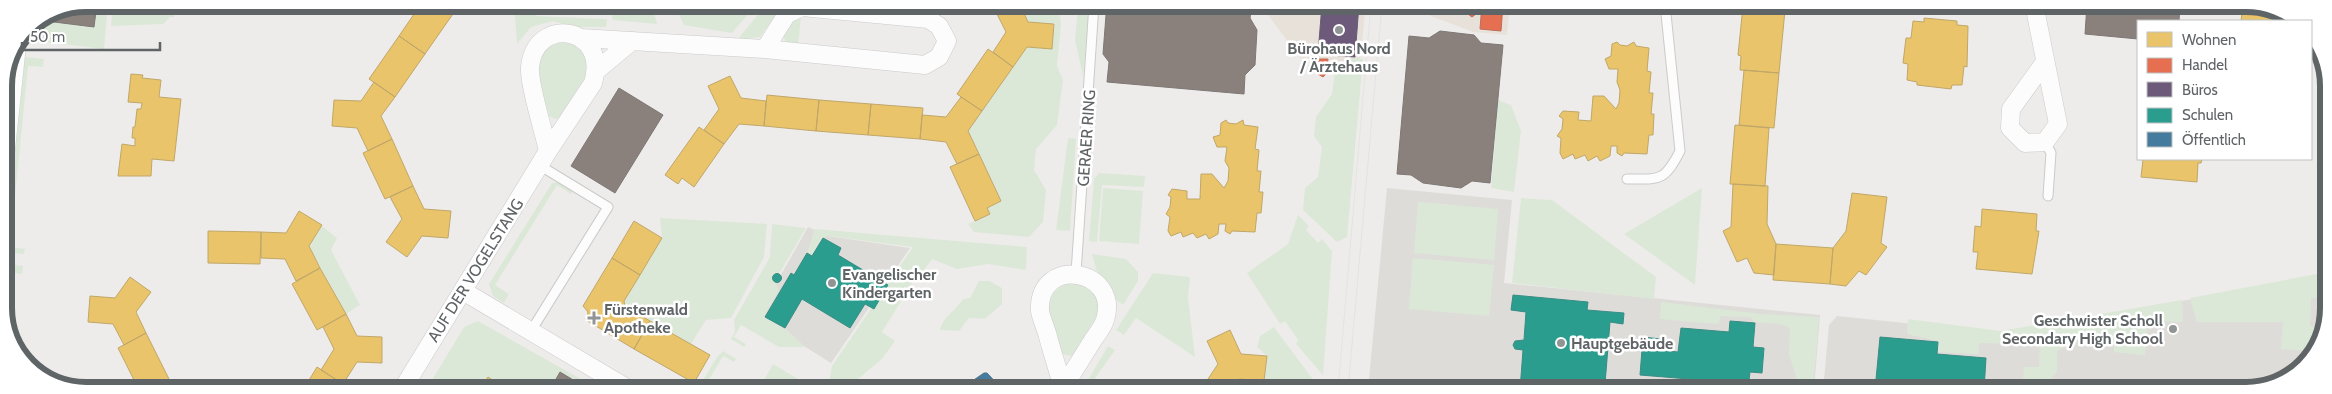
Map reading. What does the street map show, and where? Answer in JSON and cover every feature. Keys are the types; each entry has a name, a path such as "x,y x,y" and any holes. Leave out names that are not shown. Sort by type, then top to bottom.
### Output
{"street":[{"path":"765,48 787,14 792,12"},
{"path":"544,158 530,70 532,54 540,42 554,34 567,33 581,38 765,48 925,65 939,57 946,41 939,26 928,19 848,12"},
{"path":"2036,12 2058,124 2046,142 2025,143 2010,128 2011,109 2045,62"},
{"path":"581,38 591,48 596,58 597,70"},
{"name":"AUF DER VOGELSTANG","path":"407,382 544,158 593,83 597,70 632,41"},
{"path":"12,92 14,71"},
{"path":"1060,382 1040,312 1043,291 1057,277 1076,273 1095,281 1106,298 1105,320 1066,382"},
{"path":"463,291 617,382"}],"lane":[{"name":"GERAER RING","path":"1076,273 1093,12"},
{"path":"1627,179 1658,179 1670,169 1680,151 1666,12"},
{"path":"2046,142 2051,153 2048,196"},
{"path":"531,331 608,208 544,158"}],"shaded area":[{"path":"1266,12 1365,12 1360,62 1300,58"},
{"path":"1420,12 1509,12 1507,35 1473,32"},
{"path":"1387,188 1512,200 1504,283 1820,315 1815,382 1369,382"},
{"name":"Evangelischer Kindergarten","path":"808,227 828,236 910,248 831,363 757,317"},
{"name":"Geschwister Scholl Secondary High School","path":"2320,276 2319,317 2310,345 2283,372 2260,380 2246,382 1824,382 1829,325 1837,316 2002,333"}],"green space":[{"path":"96,12 107,12 104,49 29,40 45,25 53,21 94,27"},
{"path":"112,12 174,12 174,17 170,17 163,24 111,26"},
{"path":"515,12 536,12 536,16 607,19 606,27 573,27 553,21 531,27 517,44"},
{"path":"612,12 654,12 657,24 612,20"},
{"path":"681,12 750,12 732,33 684,25 679,15"},
{"path":"760,12 778,12 760,37 737,40"},
{"path":"1024,12 1060,12 1061,25 1057,66 1063,80 1057,125 1036,149 1034,170 1046,190 1043,222 1029,237 974,232 968,224 990,214 987,208 1001,201 968,131 1027,47 1052,49 1055,23 1029,22"},
{"path":"1078,12 1089,12 1083,76 1075,40"},
{"path":"801,17 798,46 787,44 783,36 791,19"},
{"path":"563,42 578,46 588,60 587,76 561,118 555,119 549,116 539,72 540,62 544,53 551,47"},
{"path":"25,57 44,59 43,67 28,66 12,227 12,188"},
{"path":"1349,58 1363,59 1347,237 1337,242 1303,210 1305,188 1318,177 1322,147 1314,136 1316,117 1332,94 1335,71 1343,67"},
{"path":"1498,100 1511,105 1521,131 1514,192 1491,188"},
{"path":"1068,138 1076,139 1070,231 1056,230"},
{"path":"1099,173 1145,176 1144,187 1102,185 1097,242 1089,241 1094,179"},
{"path":"560,182 573,190 571,194 557,185 495,285 509,294 504,303 493,296 489,284 552,183"},
{"path":"1103,188 1143,191 1139,244 1099,241"},
{"path":"1702,188 1695,285 1624,234"},
{"path":"1521,198 1552,200 1656,277 1654,299 1512,283"},
{"path":"1418,202 1498,209 1494,260 1414,253"},
{"path":"1298,215 1309,226 1306,230 1318,243 1322,239 1332,251 1323,375 1296,344 1298,340 1285,321 1280,324 1247,273 1288,244"},
{"path":"660,218 767,224 764,257 731,318 706,320 691,344 625,306 624,301 662,238"},
{"path":"772,224 806,228 779,274 776,272 772,276 779,290 764,316 787,330 805,347 779,347 741,325 734,337 746,344 744,347 731,339 735,332 734,320 770,257"},
{"path":"322,226 337,238 331,250 360,305 346,314 309,246"},
{"path":"815,229 1027,247 1026,270 988,264 957,269 932,259 922,273 919,272 882,332 895,341 882,359 858,379 829,382 832,366 913,247 828,236 823,238 812,256 807,253"},
{"path":"12,247 25,249 24,254 12,253"},
{"path":"1092,254 1126,259 1138,272 1138,281 1123,305 1115,299 1109,283 1097,272"},
{"path":"1413,258 1494,265 1489,316 1409,309"},
{"path":"12,265 23,266 22,274 12,273"},
{"path":"1153,273 1190,277 1188,298 1195,357 1136,318 1124,335 1116,330"},
{"path":"2320,273 2320,298 2311,298 2310,326 2317,327 2310,345 2305,351 2281,349 2283,322 2197,322 2190,298"},
{"path":"979,281 989,281 1002,288 1002,304 985,319 969,318 959,331 940,330 944,321 963,299 970,298"},
{"path":"1074,281 1088,285 1098,300 1097,316 1072,356 1061,354 1051,320 1050,301 1054,293 1062,286"},
{"path":"2182,300 2183,322 2148,321 2145,355 2114,352 2114,339 2084,337 2057,351 2057,371 2049,382 2023,380 2024,367 2039,367 2040,344 1979,343 1978,354 1938,352 1939,341 1907,334 1908,319 2001,331"},
{"path":"1661,302 1761,314 1819,317 1814,382 1797,382 1789,354 1790,328 1753,321 1751,317 1720,316 1719,324 1660,319"},
{"path":"478,321 586,382 577,382 560,372 567,382 431,382 464,327"},
{"path":"1274,327 1315,382 1265,382 1267,356 1257,347 1260,336"},
{"path":"1108,346 1115,350 1093,382 1087,382"},
{"path":"723,351 736,359 734,362 723,356 708,382 702,382 717,357"},
{"path":"773,364 803,382 763,382"}],"building: Wohnen":[{"path":"416,12 454,12 425,54 399,36"},
{"path":"996,12 1024,12 1028,22 1054,24 1052,49 1027,47 1013,67 993,52 1006,32"},
{"path":"1742,12 1785,12 1779,73 1740,70 1741,56 1738,55"},
{"path":"1804,12 1824,12 1824,14"},
{"path":"2242,12 2246,12 2269,16 2278,20 2241,20"},
{"path":"1924,18 1957,21 1957,25 1968,26 1967,67 1964,66 1962,85 1952,85 1951,89 1917,85 1917,82 1907,80 1908,64 1903,63 1906,38 1911,38 1913,21 1924,22"},
{"path":"399,36 425,54 395,97 369,79"},
{"path":"1617,42 1620,45 1627,46 1634,42 1636,46 1649,48 1647,71 1651,72 1649,93 1653,93 1651,114 1654,114 1653,135 1649,135 1647,154 1624,153 1622,156 1617,153 1617,146 1611,146 1610,156 1600,161 1597,156 1588,161 1585,155 1575,159 1573,154 1563,159 1560,153 1561,138 1557,136 1562,129 1563,119 1559,116 1563,111 1579,112 1578,120 1591,121 1593,96 1604,96 1616,109 1619,103 1618,69 1609,69 1605,59 1611,56 1612,44"},
{"path":"988,49 1013,67 982,111 957,94"},
{"path":"1744,70 1779,73 1774,128 1739,125"},
{"path":"131,74 143,75 142,78 161,80 159,97 181,99 174,161 152,159 151,176 118,176 122,144 135,146 135,138 132,138 133,127 135,127 137,109 141,109 142,103 128,102"},
{"path":"730,76 741,98 766,101 764,126 739,124 724,144 704,130 719,109 708,86"},
{"path":"374,82 395,97 381,116 392,139 368,151 357,128 332,126 334,100 361,101"},
{"path":"767,95 819,100 816,131 764,126"},
{"path":"961,97 982,111 968,131 979,154 957,164 946,142 920,139 922,115 946,117"},
{"path":"819,100 871,104 868,135 816,131"},
{"path":"871,104 923,108 920,139 868,135"},
{"path":"1226,120 1228,123 1236,124 1243,120 1244,125 1258,127 1255,149 1259,150 1257,171 1261,171 1259,192 1263,192 1261,213 1257,213 1255,232 1232,231 1230,234 1225,231 1226,224 1219,224 1218,234 1209,239 1206,234 1197,238 1193,233 1183,237 1181,232 1171,236 1168,231 1170,217 1166,214 1170,207 1171,197 1168,195 1172,189 1187,191 1187,199 1200,199 1201,174 1212,174 1224,188 1228,181 1229,168 1225,161 1227,147 1217,147 1213,137 1220,135 1221,123"},
{"path":"1735,125 1769,128 1765,186 1730,184"},
{"path":"699,127 724,144 694,187 682,178 678,184 665,175"},
{"path":"392,139 413,186 385,199 363,153"},
{"path":"979,154 1001,201 987,208 990,214 975,221 950,167"},
{"path":"2143,160 2202,160 2201,163 2198,163 2197,182 2141,177"},
{"path":"1733,184 1768,186 1767,224 1776,244 1774,275 1754,273 1747,258 1737,262 1723,231 1731,227"},
{"path":"413,186 424,209 451,211 448,238 422,236 407,257 386,242 402,219 390,197"},
{"path":"1852,193 1887,197 1881,243 1887,247 1866,275 1859,271 1846,286 1830,284 1833,248 1846,231"},
{"path":"1982,209 2037,214 2036,231 2039,231 2032,274 1976,269 1978,252 1973,252 1975,226 1981,227"},
{"path":"299,211 322,225 309,246 320,268 296,281 285,259 261,258 261,232 286,233"},
{"path":"634,221 662,238 640,275 612,258"},
{"path":"208,231 261,232 260,264 208,263"},
{"path":"1776,244 1833,248 1830,284 1773,280"},
{"path":"612,258 640,275 624,301 625,306 650,321 634,349 586,320 588,312 583,306"},
{"path":"320,268 346,314 317,330 292,284"},
{"path":"130,277 151,292 136,312 146,333 124,345 113,324 88,322 90,296 115,298"},
{"path":"346,314 357,336 382,337 382,363 357,362 344,382 340,382 321,370 334,349 323,327"},
{"path":"650,321 710,355 695,382 692,382 634,349"},
{"path":"1230,330 1241,354 1267,356 1264,381 1239,379 1237,382 1206,382 1218,364 1207,341"},
{"path":"146,333 170,381 135,382 118,348"},
{"path":"317,367 340,382 308,382"},
{"path":"488,377 495,382 485,382"}],"building: Handel":[{"path":"1468,12 1476,12 1472,17"},
{"path":"1481,12 1502,12 1501,31 1480,29"},
{"path":"1319,59 1328,59 1326,74 1323,77 1318,74"}],"building: Büros":[{"name":"Bürohaus Nord / Ärztehaus","path":"1321,12 1358,12 1355,57 1318,54"}],"building: Schulen":[{"path":"823,238 841,248 838,255 888,285 874,309 865,304 850,328 802,299 785,328 765,317 791,273 794,275 807,253 812,256"},
{"path":"777,273 782,278 777,283 772,278"},
{"name":"Hauptgebäude","path":"1513,295 1588,302 1587,310 1624,313 1623,324 1610,322 1605,382 1521,382 1523,350 1515,349 1513,345 1515,341 1524,340 1526,312 1511,310"},
{"name":"Hauptgebäude","path":"1730,321 1755,323 1753,347 1764,348 1762,373 1750,372 1749,382 1689,382 1689,379 1640,375 1643,337 1669,340 1668,351 1678,352 1681,328 1729,332"},
{"path":"1880,337 1938,342 1937,354 1986,358 1984,382 1876,382"}],"building: Öffentlich":[{"path":"987,373 995,382 971,382"}],"building: Industrie":[{"path":"96,12 94,27 51,22 72,14"},
{"path":"1109,12 1251,12 1250,18 1257,30 1255,65 1245,75 1244,94 1107,82 1109,62 1103,54 1106,15"},
{"path":"2086,12 2180,12 2179,20 2137,20 2137,39 2085,34"},
{"path":"1440,31 1474,35 1481,43 1503,45 1490,183 1472,181 1461,188 1423,183 1411,175 1397,174 1409,36 1429,38"},
{"path":"619,88 663,115 615,193 571,166"},
{"path":"560,372 577,382 561,382 556,379"}],"tram line":[{"path":"1339,382 1370,12"},
{"path":"1349,382 1381,12"}],"place":[{"name":"Bürohaus Nord / Ärztehaus","path":"1339,30"},
{"name":"Evangelischer Kindergarten","path":"832,283"},
{"name":"Fürstenwald Apotheke","path":"594,318"},
{"name":"Geschwister Scholl Secondary High School","path":"2173,329"},
{"name":"Hauptgebäude","path":"1561,343"}]}
